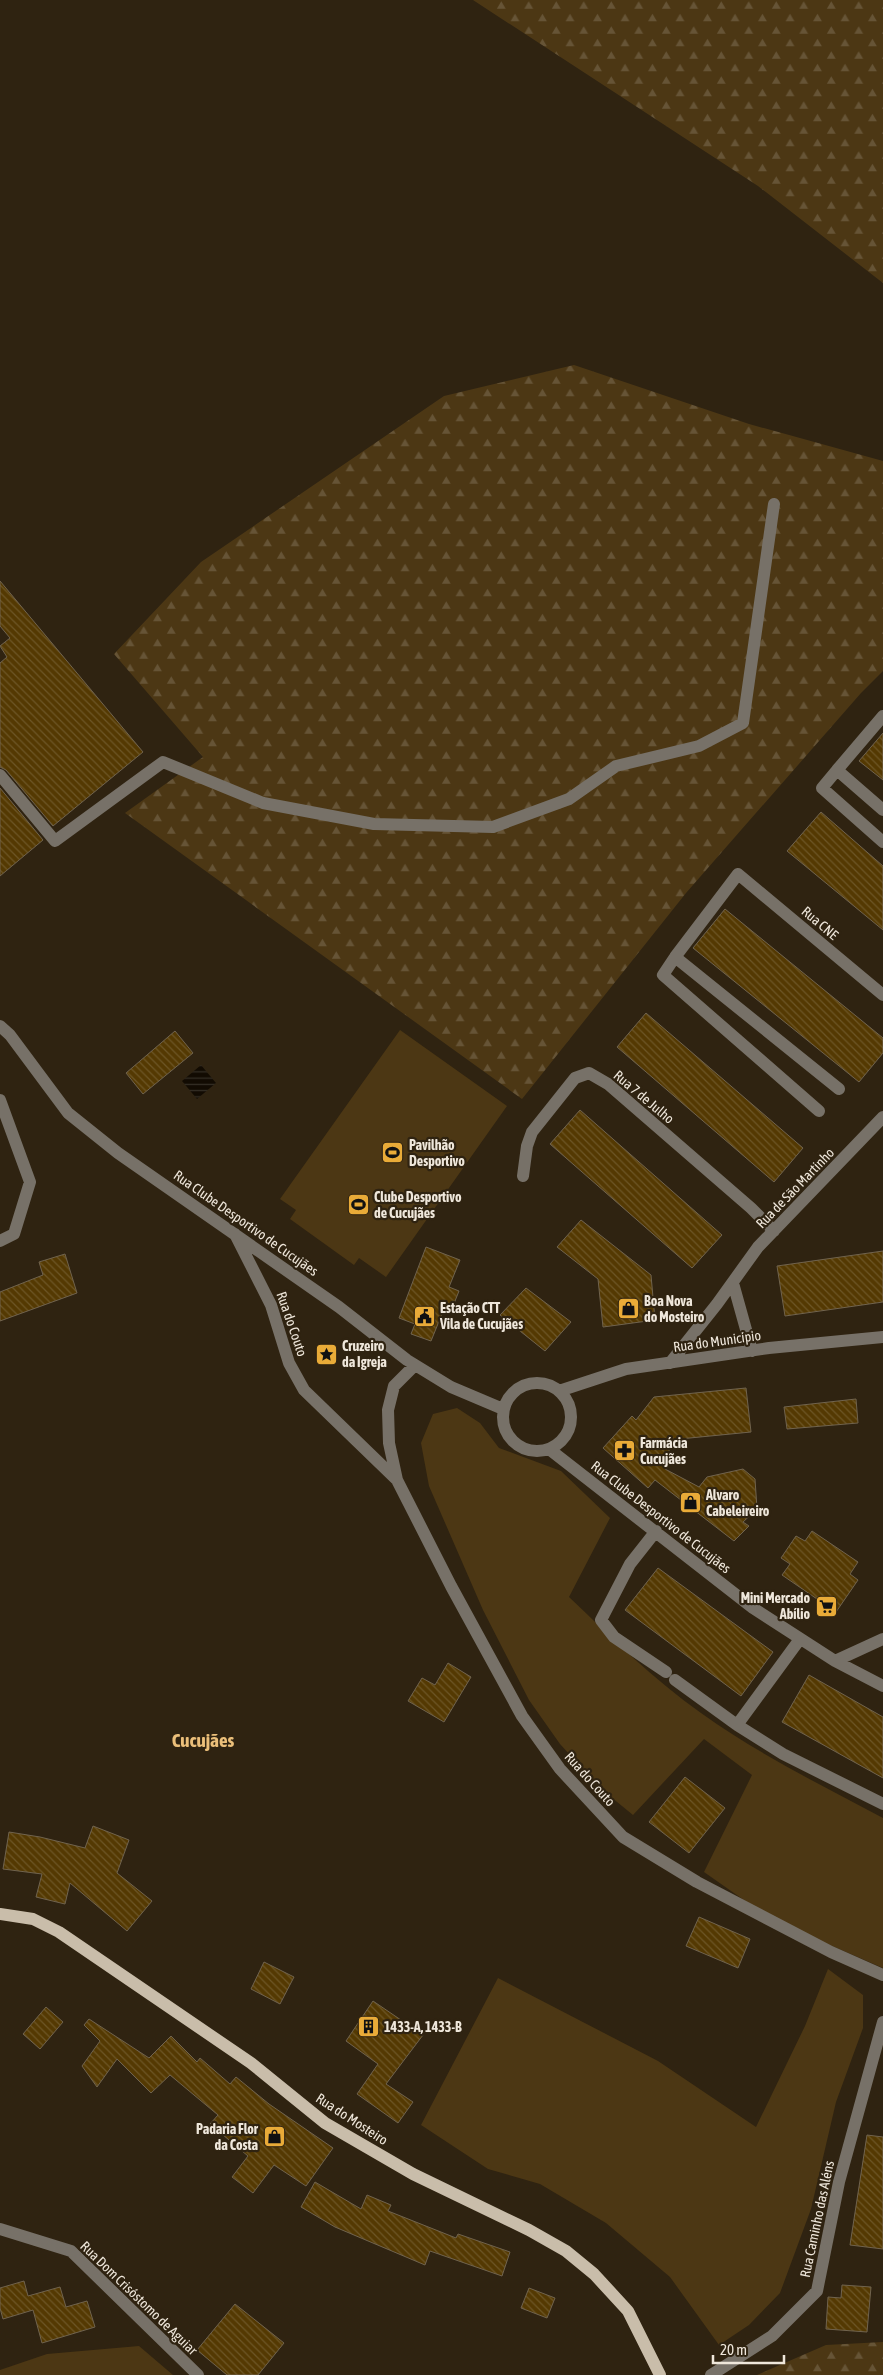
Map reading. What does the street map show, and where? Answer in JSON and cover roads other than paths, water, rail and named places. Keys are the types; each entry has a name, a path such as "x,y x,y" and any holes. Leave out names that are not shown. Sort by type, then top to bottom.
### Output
{"main road":[{"name":"Rua do Mosteiro","path":"0,1914 34,1919 59,1932 250,2063 325,2123 413,2174 529,2230 566,2251 594,2274 628,2311 660,2375"}],"street":[{"path":"0,775 55,841 163,762 264,803 374,824 493,827 569,799 616,766 699,746 743,723 774,504"},
{"path":"883,716 822,788 883,842"},
{"path":"837,770 883,810"},
{"name":"Rua CNE","path":"675,957 738,874 883,995"},
{"path":"819,1111 663,975 675,957 839,1089"},
{"name":"Rua Clube Desportivo de Cucujães","path":"0,1026 10,1035 68,1113 118,1153 234,1232 414,1365 451,1387 504,1409"},
{"name":"Rua 7 de Julho","path":"523,1176 527,1146 532,1132 575,1078 589,1073 608,1084 774,1231"},
{"path":"0,1100 30,1182 14,1234 0,1241"},
{"name":"Rua de São Martinho","path":"670,1363 733,1283 758,1247 883,1117"},
{"name":"Rua do Couto","path":"234,1232 272,1305 289,1363 304,1390 397,1480"},
{"path":"733,1283 752,1350"},
{"name":"Rua do Município","path":"559,1391 626,1369 752,1350 883,1337"},
{"name":"Rua do Couto","path":"414,1365 394,1386 388,1410 389,1442 397,1480 451,1586 522,1716 560,1770 623,1837 697,1882 831,1952 883,1975"},
{"path":"538,1383 549,1385 559,1391 566,1400 570,1411 570,1422 566,1434 549,1449 537,1451 525,1449 514,1443 507,1433 503,1422 504,1409 508,1399 516,1390 526,1385 538,1383"},
{"name":"Rua Clube Desportivo de Cucujães","path":"549,1449 753,1608 835,1661 883,1686"},
{"path":"656,1531 630,1564 601,1620 614,1637 737,1725 783,1754 883,1804"},
{"path":"737,1725 800,1639"},
{"path":"835,1661 883,1639"},
{"name":"Rua Caminho das Aléns","path":"711,2375 772,2336 817,2291 839,2182 883,2022"},
{"name":"Rua Dom Crisóstomo de Aguiar","path":"0,2229 70,2251 198,2375"}],"place":[{"name":"Pavilhão Desportivo","path":"393,1153"},
{"name":"Clube Desportivo de Cucujães","path":"358,1205"},
{"name":"Boa Nova do Mosteiro","path":"628,1309"},
{"name":"Estação CTT Vila de Cucujães","path":"424,1316"},
{"name":"Cruzeiro da Igreja","path":"326,1354"},
{"name":"Farmácia Cucujães","path":"624,1451"},
{"name":"Alvaro Cabeleireiro","path":"690,1503"},
{"name":"Mini Mercado Abílio","path":"826,1606"},
{"name":"1433-A, 1433-B","path":"368,2027"},
{"name":"Padaria Flor da Costa","path":"274,2137"}],"district":[{"name":"Cucujães","path":"203,1740"}]}
